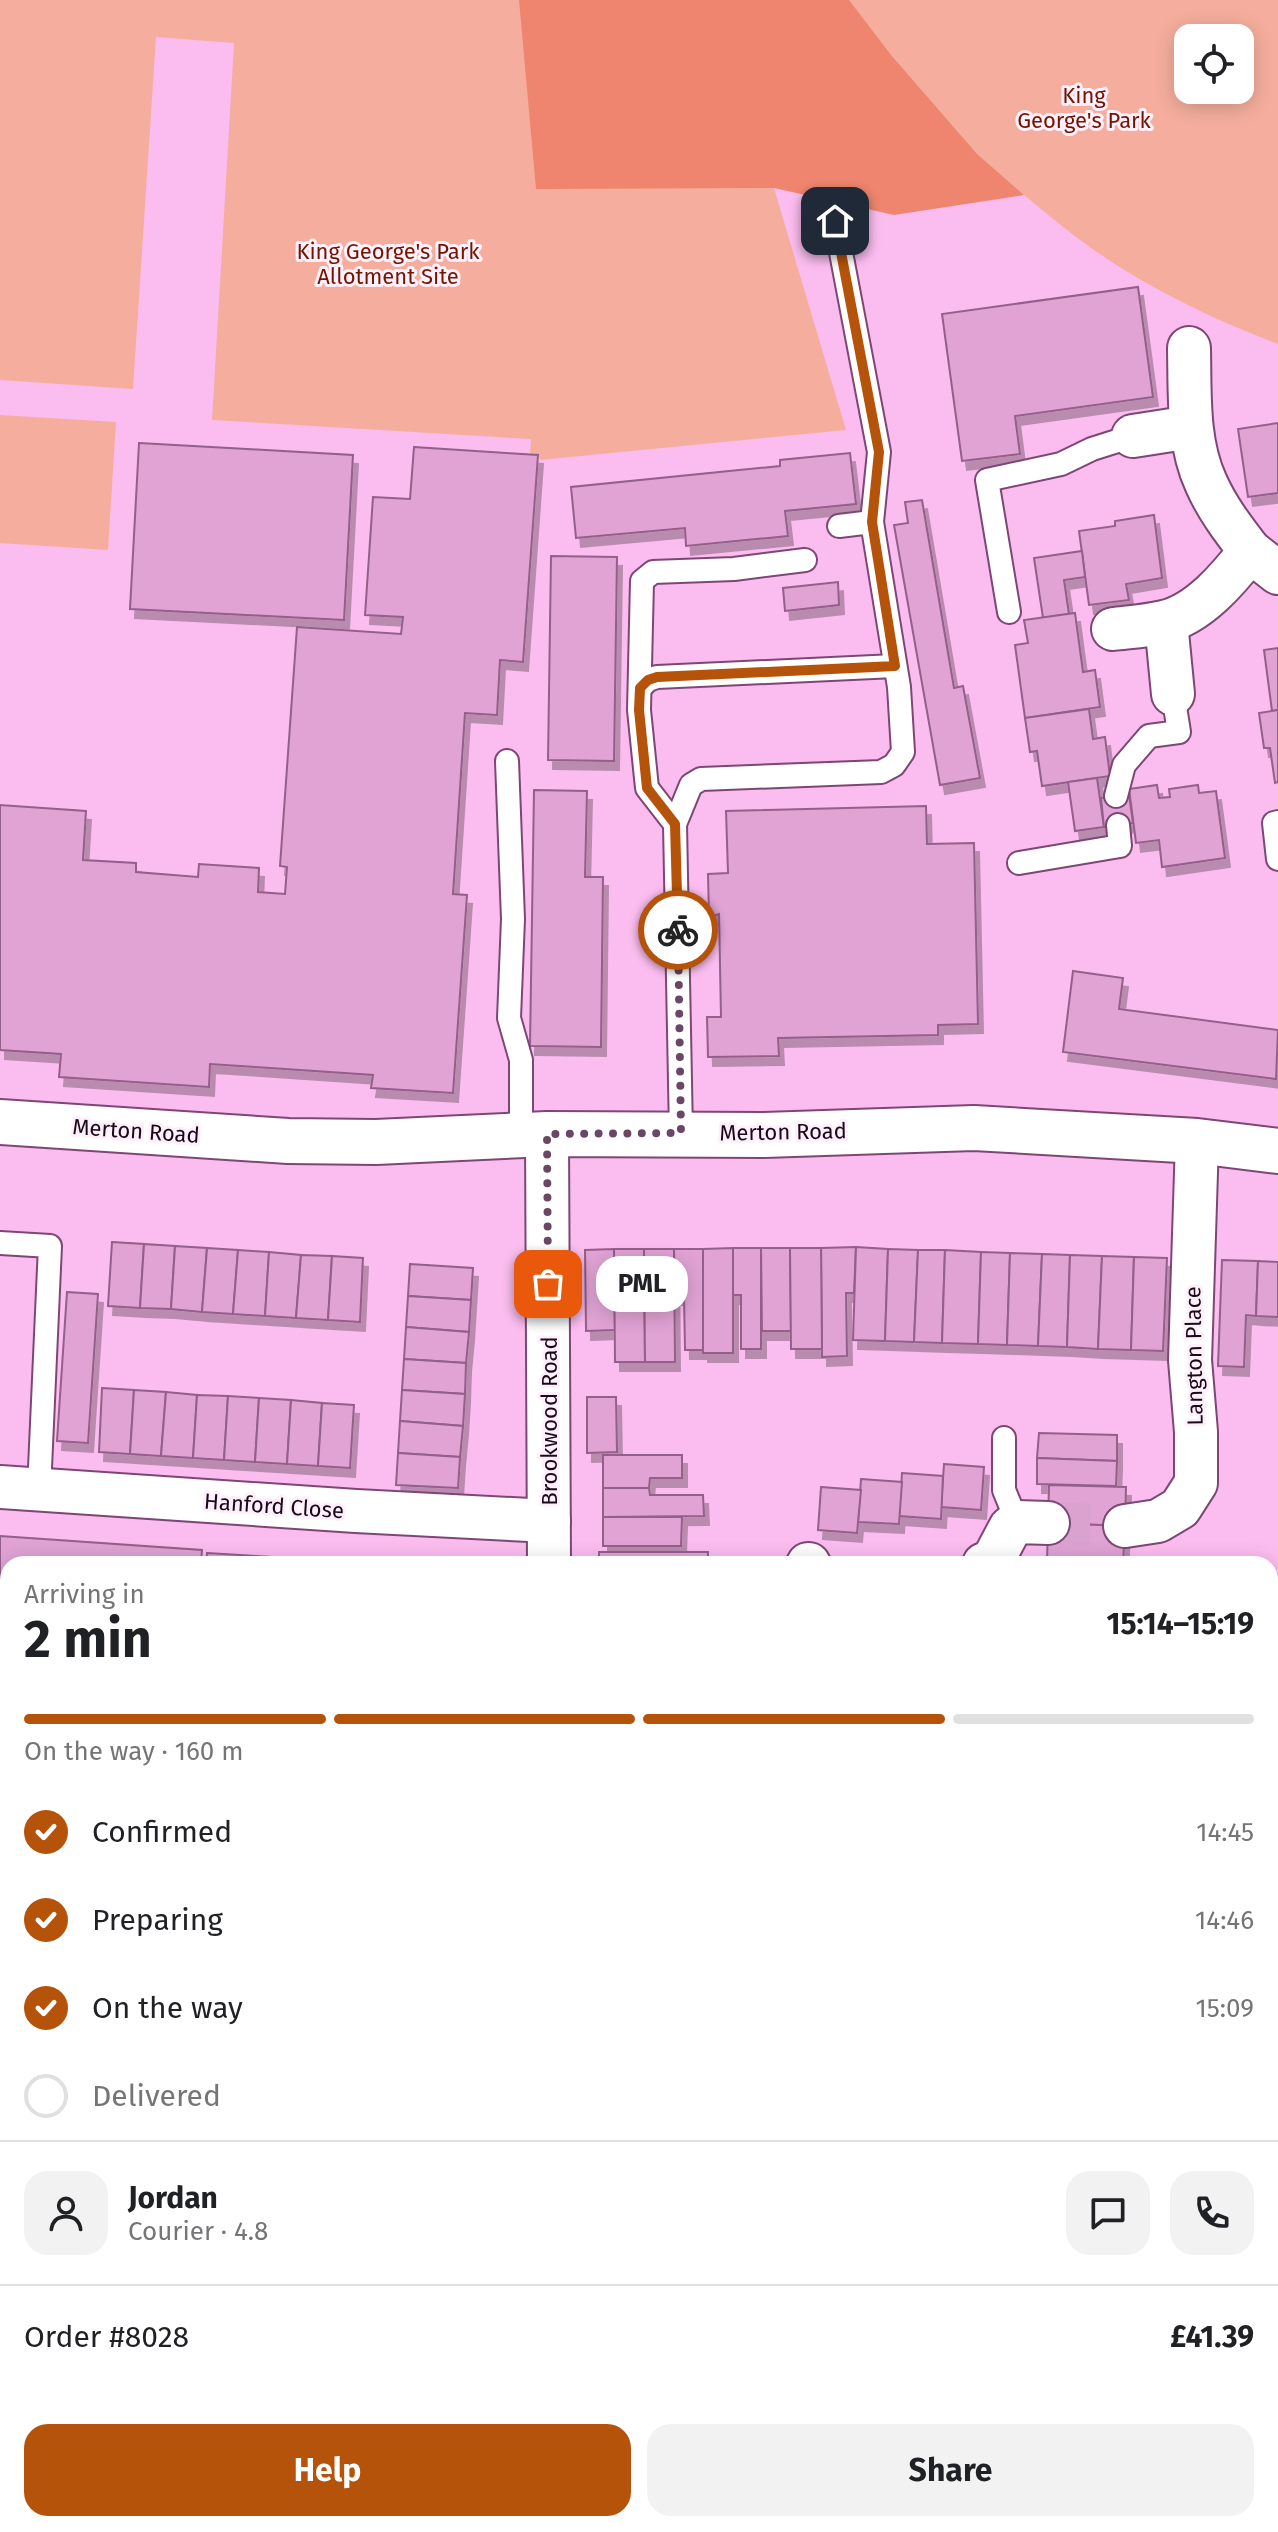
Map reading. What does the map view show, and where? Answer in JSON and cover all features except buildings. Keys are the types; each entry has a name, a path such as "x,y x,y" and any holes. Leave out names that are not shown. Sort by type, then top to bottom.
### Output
{"main road":[{"name":"Merton Road","path":"0,1122 288,1141 376,1142 534,1135 764,1135 974,1128 1197,1141 1278,1151"}],"street":[{"path":"1113,629 1166,622 1204,601 1231,575 1264,562 1225,518 1204,481 1191,427 1189,348"},
{"path":"1133,436 1191,427"},
{"path":"1166,622 1173,694"},
{"name":"Brookwood Road","path":"534,1135 549,1556"},
{"name":"Langton Place","path":"1125,1526 1158,1521 1180,1508 1196,1483 1196,1432 1190,1360 1197,1141"},
{"name":"Hanford Close","path":"20,1488 549,1521"},
{"path":"994,1556 1010,1528 1032,1523"}],"lane":[{"path":"681,1133 675,824 691,785 701,779 881,772 894,765 903,752 899,687 872,522 879,452 835,221"},
{"path":"1009,612 987,480 1061,464 1092,449 1133,436"},
{"path":"839,526 872,522"},
{"path":"675,824 647,788 639,710 642,581 653,572 734,569 805,560"},
{"path":"640,688 657,677 895,666"},
{"path":"1116,796 1124,765 1149,736 1179,732 1173,694"},
{"path":"507,761 513,919 509,1018 521,1060 534,1135"},
{"path":"1278,822 1274,823 1278,859"},
{"path":"1019,863 1120,846 1118,825"},
{"path":"0,1243 50,1246 20,1488"},
{"path":"1004,1438 1004,1490 1032,1523"}],"green space":[{"path":"0,0 1278,0 1278,344 1195,309 1116,265 1055,221 977,155 774,188 846,430 540,460 539,456 530,456 531,439 212,420 234,43 156,37 133,389 0,380"},
{"path":"0,415 116,422 108,550 0,543"}],"shaded area":[{"path":"519,0 849,0 891,55 977,154 1024,195 894,215 774,188 536,189"}],"tunnel":[{"path":"1048,1523 1125,1526"}],"way so far":[{"path":"548,1284 547,1134 681,1133 678,930"}],"place":[{"name":"PML","path":"548,1284"}],"route":[{"path":"678,930 675,824 647,788 639,710 640,688 657,677 895,666 872,522 879,452 835,221"}],"park label":[{"name":"King George's Park","path":"1084,108"},
{"name":"King George's Park Allotment Site","path":"388,264"}]}
